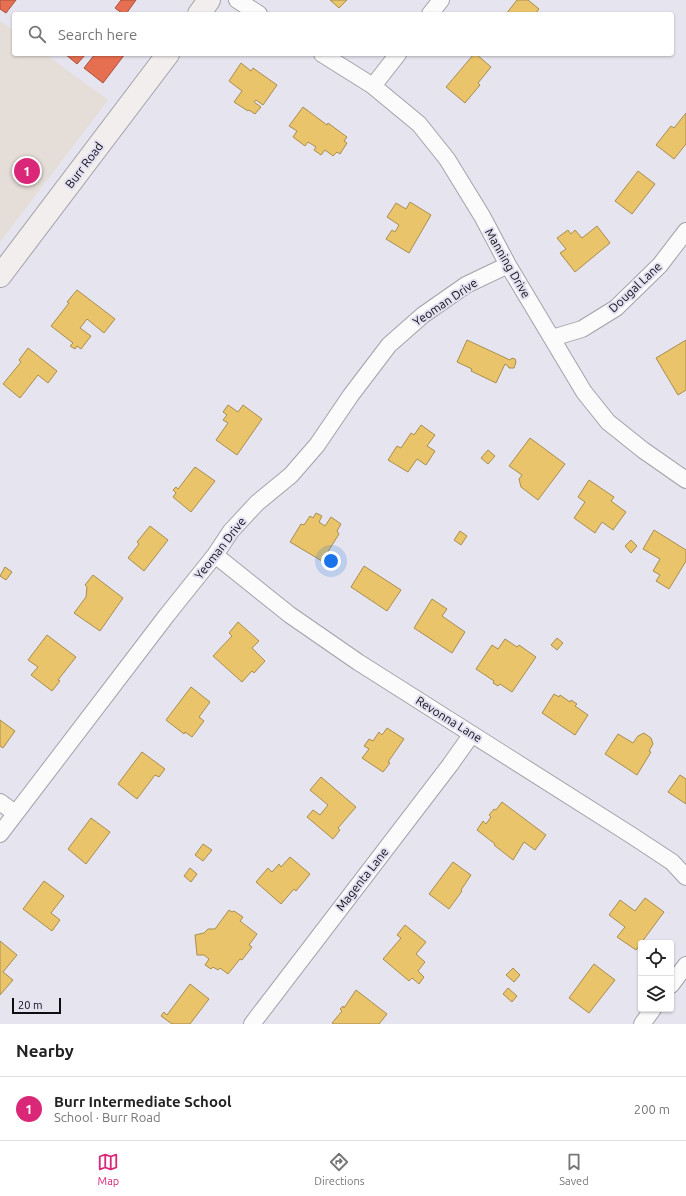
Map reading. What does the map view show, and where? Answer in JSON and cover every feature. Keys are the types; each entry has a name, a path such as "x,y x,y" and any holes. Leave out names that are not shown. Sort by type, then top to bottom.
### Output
{"street":[{"path":"200,12 209,0"},
{"path":"238,0 257,12"},
{"path":"432,12 441,0"},
{"name":"Burr Road","path":"0,276 166,56"},
{"name":"Manning Drive","path":"325,56 372,86 419,124 447,159 482,216 508,265 584,392 608,422 643,450 686,480"},
{"path":"372,86 396,56"},
{"name":"Dougal Lane","path":"552,338 582,329 616,308 660,265 686,231"},
{"name":"Yeoman Drive","path":"0,834 167,615 215,556 231,531 257,503 291,475 317,445 351,395 389,345 423,314 466,285 508,265"},
{"name":"Revonna Lane","path":"215,556 290,615 358,662 631,834 672,862 686,877"},
{"name":"Magenta Lane","path":"252,1024 450,766 472,734"},
{"path":"0,802 15,813"},
{"path":"674,981 685,967"},
{"path":"642,1024 651,1012"}],"shaded area":[{"path":"0,21 12,30 12,56 48,56 108,100 0,242"}],"building: Homes":[{"path":"330,0 347,0 339,8"},
{"path":"517,0 528,0 539,9 537,12 508,12"},
{"path":"472,56 478,56 491,67 478,83 480,85 465,103 446,87"},
{"path":"241,63 251,71 253,68 277,85 263,105 256,100 254,102 261,107 255,114 234,102 242,91 229,81"},
{"path":"303,107 327,125 328,123 347,137 344,141 347,143 340,154 337,152 333,156 325,150 321,155 314,150 316,147 308,142 305,146 293,137 297,131 289,126"},
{"path":"686,113 686,144 674,159 656,145 671,126 674,128"},
{"path":"638,171 655,184 632,214 615,201"},
{"path":"410,202 431,215 409,253 386,239 392,230 395,232 399,225 387,217 396,203 406,209"},
{"path":"597,226 610,243 575,272 560,253 566,249 557,238 568,230 571,234 575,230 582,238"},
{"path":"77,290 115,319 104,333 87,319 80,328 91,336 81,349 77,346 75,349 70,346 73,343 51,326"},
{"path":"467,340 510,360 512,358 515,359 516,362 514,368 509,368 505,364 496,383 471,371 472,369 457,362"},
{"path":"686,340 686,390 678,395 656,358"},
{"path":"28,348 57,371 48,383 38,375 20,398 3,384 21,362 19,360"},
{"path":"228,405 238,412 243,405 262,419 237,455 216,440 228,423 223,420 227,415 223,412"},
{"path":"421,425 435,435 427,446 435,451 426,465 417,459 408,472 388,460 397,446 401,448 411,433 414,435"},
{"path":"530,438 565,464 538,500 521,487 519,479 522,475 509,466"},
{"path":"488,450 495,456 488,464 481,458"},
{"path":"195,467 215,481 191,512 173,497 176,493 173,490 176,487 178,489"},
{"path":"589,480 614,497 611,501 626,512 613,530 602,522 595,533 574,518 585,502 578,497"},
{"path":"316,513 322,516 319,522 325,526 331,517 341,524 337,531 339,534 322,561 290,542 301,524 304,525 310,516 313,518"},
{"path":"150,526 168,540 144,571 128,558 139,544 137,542"},
{"path":"654,530 686,550 686,561 669,589 656,581 660,575 653,571 660,559 643,549"},
{"path":"460,531 467,536 461,545 454,540"},
{"path":"631,540 637,546 631,553 625,546"},
{"path":"364,566 401,590 387,611 351,587"},
{"path":"5,567 12,572 6,580 0,576"},
{"path":"93,575 123,598 100,631 74,613 86,597 87,587 85,585"},
{"path":"432,599 447,609 442,616 465,632 452,653 414,628"},
{"path":"238,622 259,641 252,648 265,661 254,673 252,671 242,682 213,656 232,636 229,633"},
{"path":"47,635 76,657 58,680 60,681 52,691 31,675 38,667 28,660"},
{"path":"557,638 563,643 557,650 551,645"},
{"path":"505,639 517,647 519,645 536,657 512,692 500,684 498,686 493,683 494,681 476,669 492,645 498,649"},
{"path":"191,687 210,702 199,717 204,721 192,737 185,732 184,734 166,720"},
{"path":"554,694 559,697 560,695 570,702 571,700 577,704 575,706 588,715 575,735 542,713"},
{"path":"0,720 15,731 3,748 0,746"},
{"path":"387,728 404,739 383,772 362,758 369,749 364,746 369,739 373,741 379,732 382,735"},
{"path":"644,733 651,738 653,744 649,751 651,752 637,775 605,754 618,734 633,743 638,736"},
{"path":"142,752 165,769 159,777 155,775 137,799 118,784"},
{"path":"680,775 686,779 686,804 668,792"},
{"path":"321,777 356,807 338,828 340,830 333,839 307,817 313,810 320,815 328,805 310,790"},
{"path":"502,802 546,835 535,850 524,842 513,860 477,830 483,821 486,824 491,817 489,815 494,809 496,810"},
{"path":"91,818 110,832 86,864 68,849"},
{"path":"203,844 212,850 203,861 195,855"},
{"path":"290,857 310,874 296,891 294,889 281,904 256,882 268,868 272,872 279,864 281,867"},
{"path":"453,862 471,875 449,909 429,894"},
{"path":"190,868 197,874 191,882 184,876"},
{"path":"44,881 64,896 51,913 60,920 52,931 23,909"},
{"path":"645,898 664,912 643,940 638,940 638,947 636,950 617,937 625,927 609,915 620,900 635,911"},
{"path":"229,910 232,912 234,911 243,917 240,921 257,934 249,945 252,947 228,974 220,968 218,970 213,967 211,969 205,965 209,959 204,955 197,955 195,935 204,933 208,929 215,929"},
{"path":"405,925 426,942 416,954 425,962 418,971 424,977 419,984 412,978 409,981 383,959 401,938 397,935"},
{"path":"0,941 17,955 3,972 13,980 0,995"},
{"path":"594,964 615,980 589,1013 569,998"},
{"path":"513,968 520,975 514,982 506,975"},
{"path":"190,984 209,999 190,1024 172,1024 161,1016 164,1012 167,1015"},
{"path":"508,988 517,996 512,1002 503,994"},
{"path":"356,990 387,1014 379,1024 332,1023 342,1011 340,1009 343,1006 344,1008"}],"building: Shops":[{"path":"0,0 16,0 6,13 0,9"},
{"path":"121,0 136,0 127,12 120,12 115,8"},
{"path":"67,56 84,56 77,64"},
{"path":"93,56 123,56 103,83 84,68"}],"place":[{"name":"Burr Intermediate School","path":"27,171"}]}
